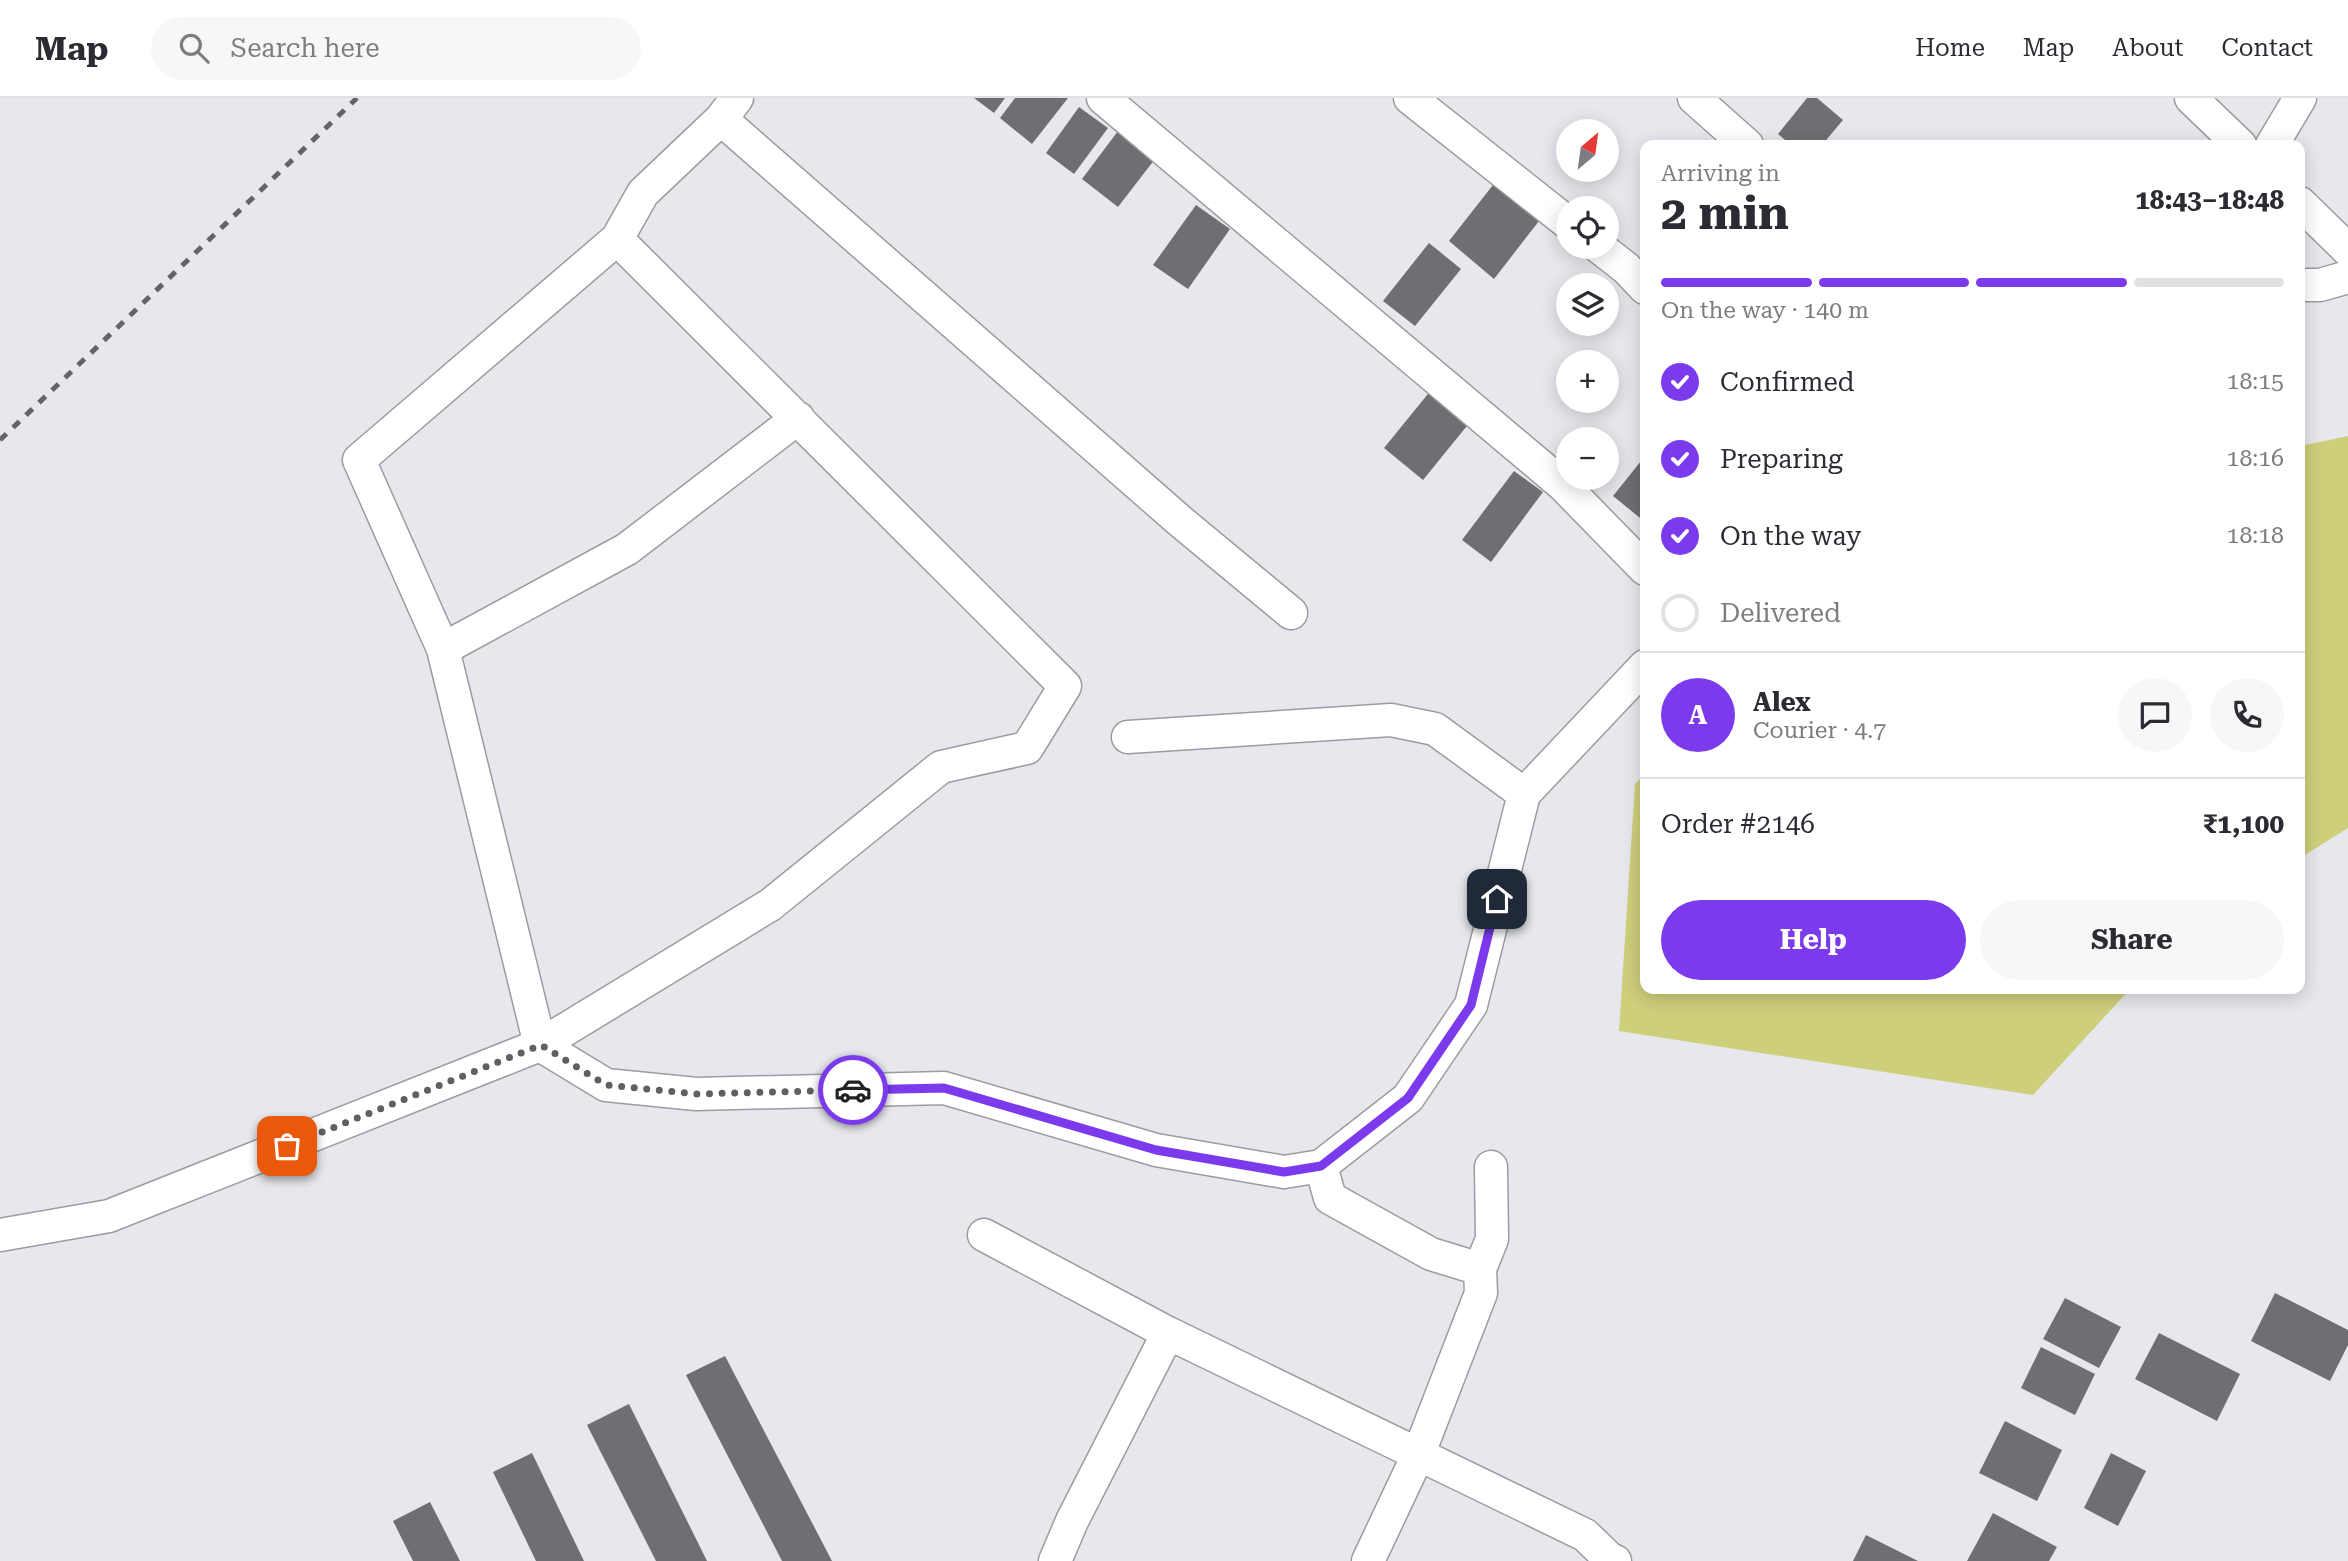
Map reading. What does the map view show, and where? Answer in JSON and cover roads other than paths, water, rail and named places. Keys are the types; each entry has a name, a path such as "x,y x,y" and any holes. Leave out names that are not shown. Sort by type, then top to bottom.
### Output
{"street":[{"path":"1103,98 1563,485 1640,564"},
{"path":"1410,98 1556,214"},
{"path":"1694,98 1741,140"},
{"path":"2191,98 2235,140"},
{"path":"2275,140 2300,98"},
{"path":"1292,613 1180,521 729,109 643,193 617,239 359,460 443,649 541,1045 606,1085 696,1094 944,1088 1156,1150 1284,1172 1321,1166 1408,1098 1471,1005 1524,794 1640,671"},
{"path":"2305,208 2348,250"},
{"path":"0,1235 110,1216 541,1045 770,905 941,767 1027,748 1065,686 617,239"},
{"path":"1614,259 1640,283"},
{"path":"2305,285 2320,285 2348,277"},
{"path":"443,649 627,549 798,418"},
{"path":"1128,737 1391,720 1435,729 1524,794"},
{"path":"1321,1166 1330,1198 1431,1254 1480,1269"},
{"path":"1368,1561 1419,1453 1481,1293 1480,1269 1492,1239 1491,1167"},
{"path":"984,1235 1168,1333 1586,1535 1612,1560"},
{"path":"1055,1561 1072,1521 1168,1333"}],"railway":[{"path":"0,440 357,98"}]}
